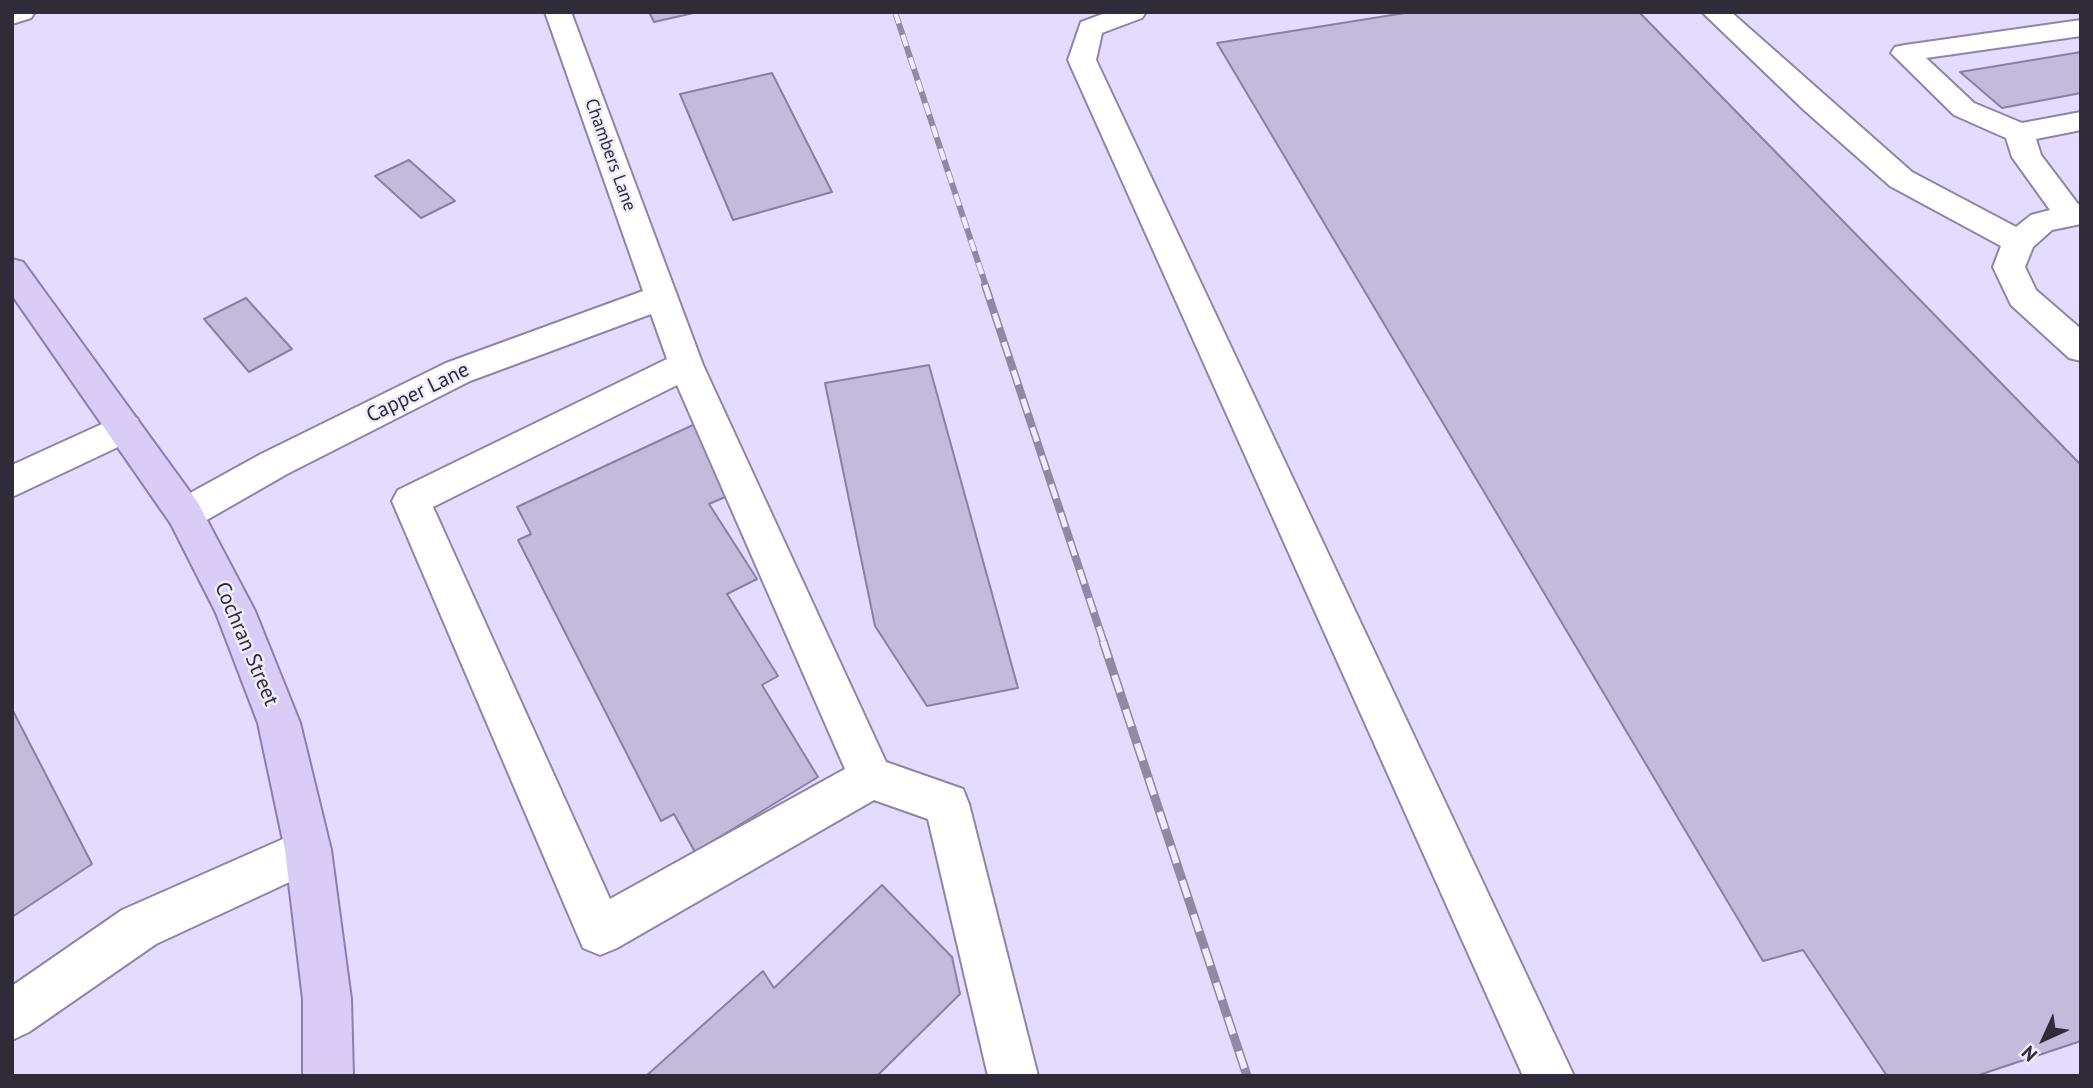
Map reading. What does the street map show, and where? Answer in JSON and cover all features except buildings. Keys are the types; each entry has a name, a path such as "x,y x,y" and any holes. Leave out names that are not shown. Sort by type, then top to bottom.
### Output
{"main road":[{"name":"Cochran Street","path":"12,270 185,514 235,611 279,723 308,850 327,999 328,1076"}],"street":[{"path":"12,16 22,12"},
{"name":"Chambers Lane","path":"558,12 686,365 871,778"},
{"path":"1133,12 1090,28 1082,60 1549,1076"},
{"path":"1715,12 1900,179 2020,242"},
{"path":"2081,28 1905,53 1964,109 2020,133 2081,121"},
{"path":"2020,133 2027,157 2076,215 2042,222 2020,242 2009,267 2023,297 2081,349"},
{"name":"Capper Lane","path":"185,514 274,464 458,372 662,297"},
{"path":"686,365 411,501 600,931 871,778 947,804 1013,1076"},
{"path":"12,482 124,428"},
{"path":"12,1015 139,927 308,850"}],"railway":[{"path":"895,12 986,286"},
{"path":"985,285 1104,643"},
{"path":"1103,641 1247,1076"}]}
